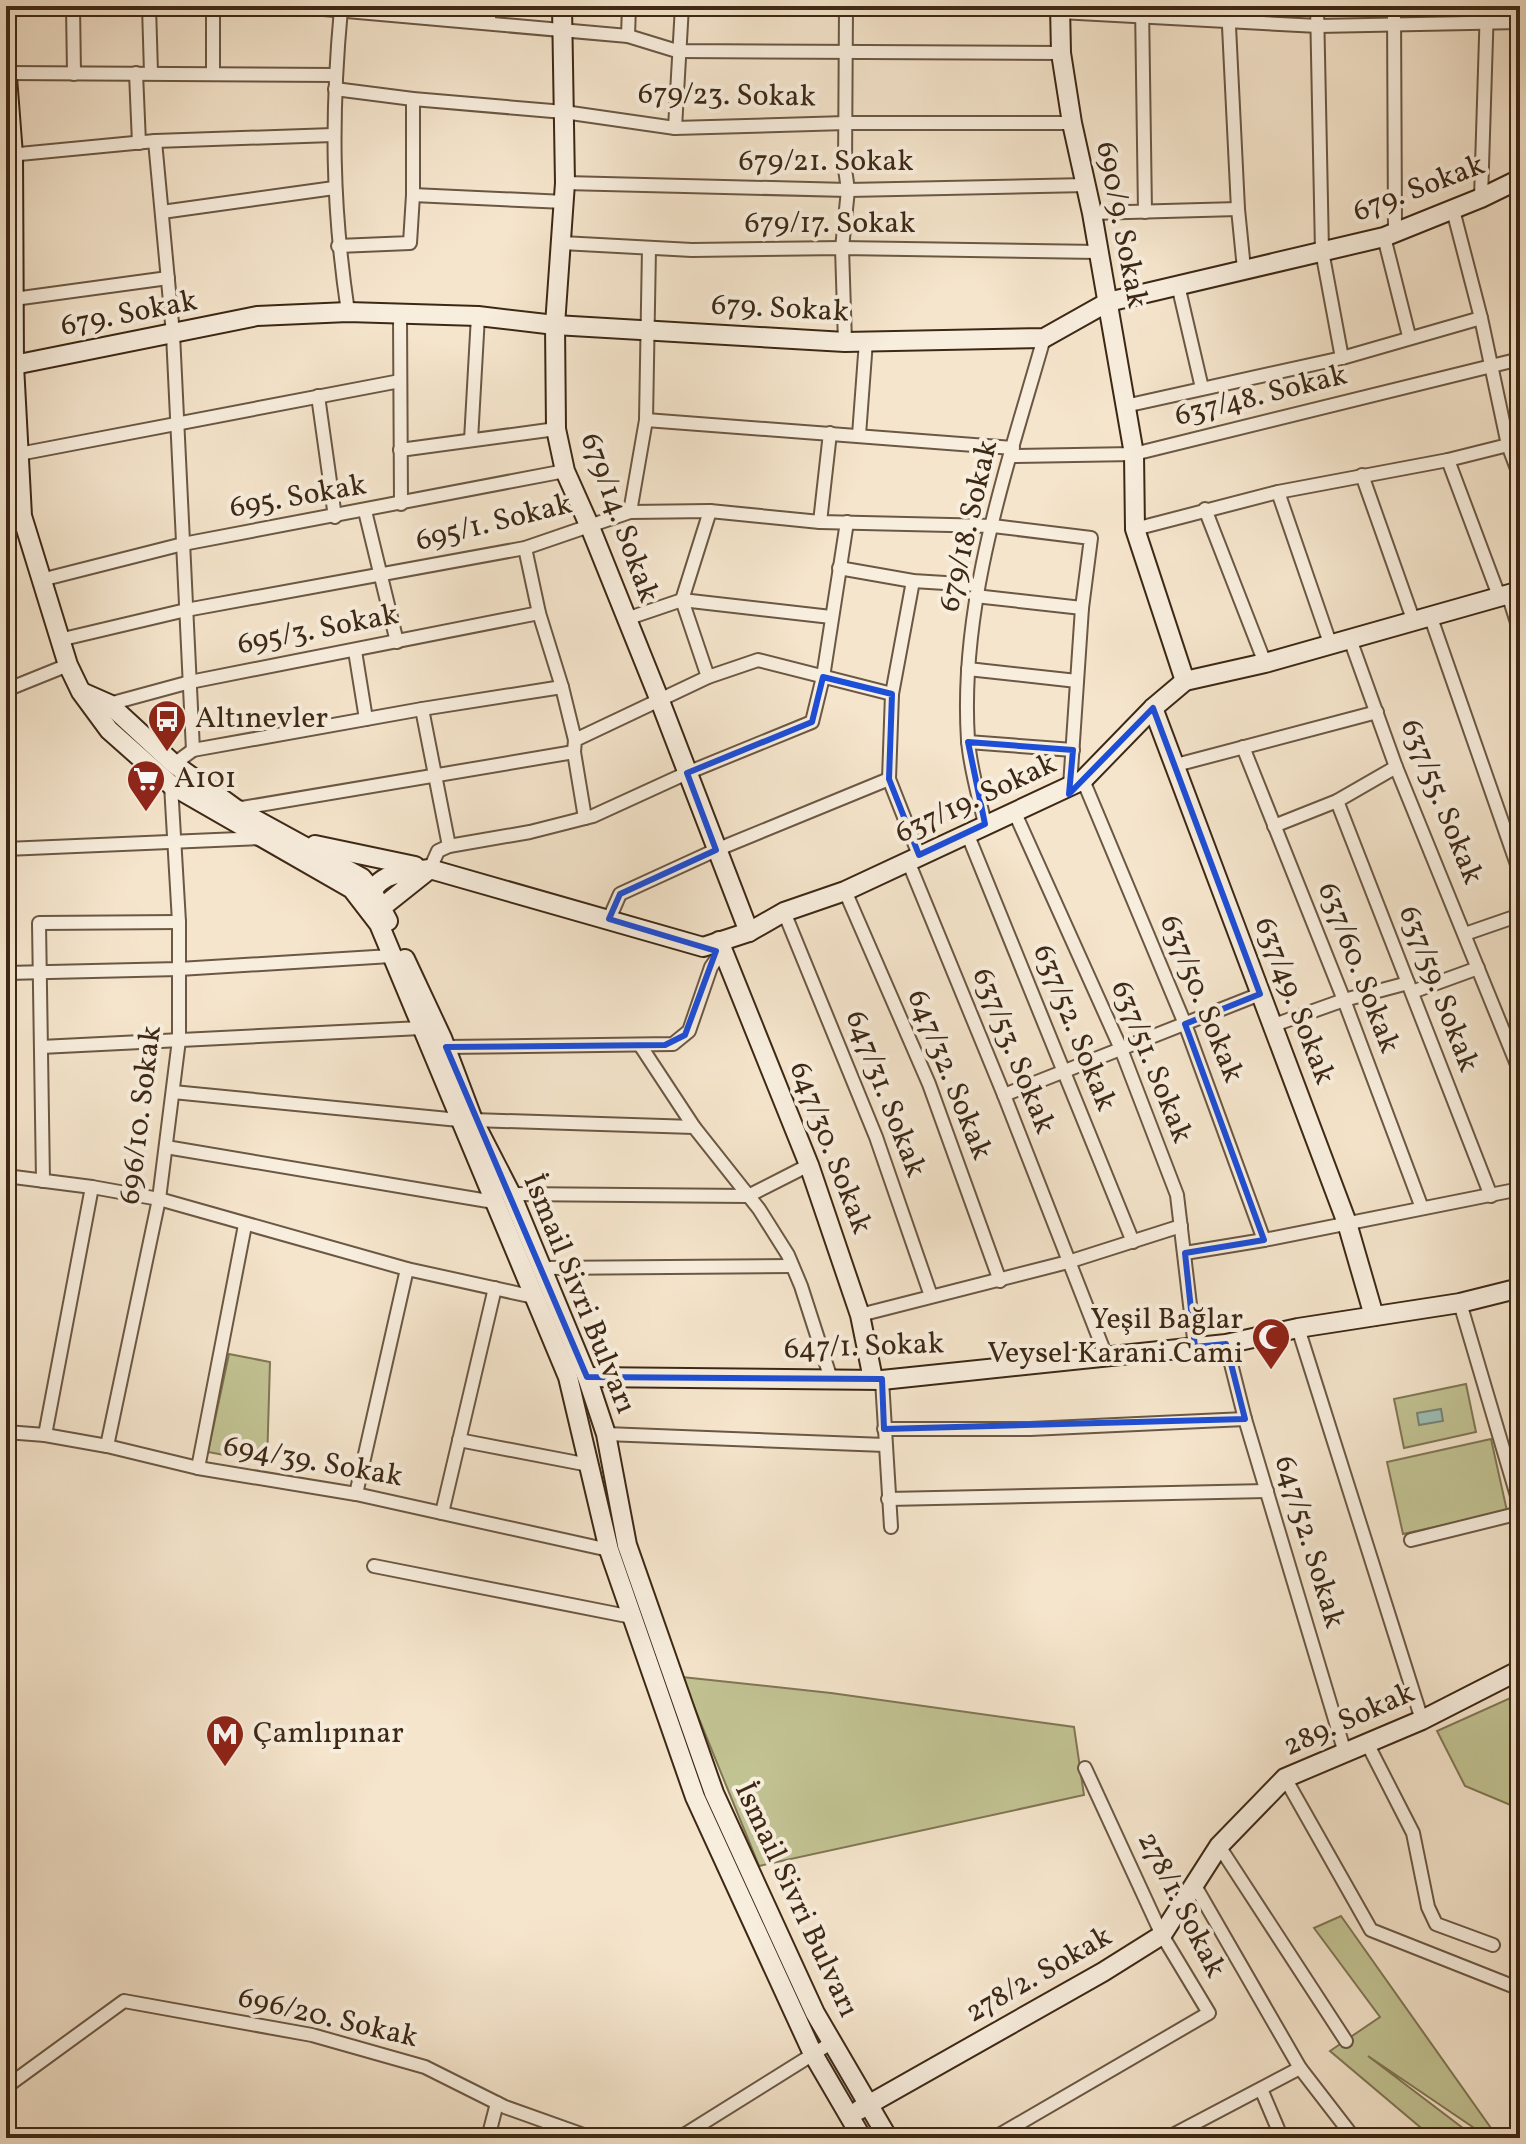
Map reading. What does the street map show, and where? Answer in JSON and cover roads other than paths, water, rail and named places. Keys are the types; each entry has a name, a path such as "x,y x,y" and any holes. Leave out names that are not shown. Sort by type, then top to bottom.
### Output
{"street":[{"path":"73,6 74,74"},
{"path":"149,6 151,73"},
{"path":"213,6 213,74"},
{"path":"290,6 411,12 628,36 677,51 1061,53"},
{"path":"489,6 489,22"},
{"name":"679/14. Sokak","path":"562,6 565,193 555,325 556,429 565,471 660,701 749,932"},
{"path":"628,36 629,6"},
{"path":"675,128 677,51 682,6"},
{"path":"845,342 842,248 848,190 845,169 846,6"},
{"path":"1228,6 1244,269"},
{"path":"1317,6 1322,251 1342,358"},
{"path":"1394,6 1390,235 1409,336"},
{"path":"1481,198 1487,6"},
{"path":"348,8 335,75 333,135 338,246 348,312"},
{"path":"1060,9 1142,10 1318,26 1520,22"},
{"name":"690/9. Sokak","path":"1060,9 1061,53 1072,123 1087,185 1134,454 1135,529 1185,681"},
{"path":"1142,10 1145,212"},
{"path":"7,68 74,74 335,75"},
{"name":"İsmail Sivri Bulvarı","path":"7,68 10,364 19,454 14,516 41,580 68,665 81,692 109,730 171,785 373,901 391,956 421,1028 466,1120 511,1194 587,1377 606,1434 641,1613 695,1797 813,2054 862,2138"},
{"path":"136,73 139,143"},
{"name":"679/23. Sokak","path":"335,89 564,112 675,128 846,123 1072,123"},
{"path":"338,246 410,243 413,99"},
{"path":"9,155 155,141 333,135"},
{"path":"155,141 173,334 193,750"},
{"name":"679. Sokak","path":"10,364 257,316 348,312 478,316 555,325 845,342 1044,338 1108,302 1390,235 1520,179"},
{"name":"679/21. Sokak","path":"413,195 1087,185"},
{"path":"162,212 334,188"},
{"path":"1092,213 1238,209"},
{"path":"1453,210 1520,477"},
{"name":"679/17. Sokak","path":"562,243 692,250 842,248 1099,252"},
{"path":"630,512 646,420 649,248"},
{"path":"11,311 168,278"},
{"path":"1178,285 1202,388"},
{"path":"400,316 401,504"},
{"path":"471,440 478,316"},
{"path":"1125,406 1342,358 1409,336 1481,318"},
{"name":"679/18. Sokak","path":"985,824 968,742 968,669 976,591 1044,338"},
{"path":"859,435 866,341"},
{"name":"637/48. Sokak","path":"646,420 859,435 1012,452 1134,454 1520,359"},
{"path":"19,454 400,381"},
{"path":"318,396 335,517"},
{"path":"400,450 556,429"},
{"path":"820,522 830,433"},
{"path":"1135,529 1278,492 1448,460 1514,444"},
{"path":"1448,460 1509,594 1520,632"},
{"name":"695. Sokak","path":"41,580 183,544 565,471"},
{"path":"1362,475 1520,873"},
{"path":"1278,492 1330,643"},
{"path":"1205,509 1265,663"},
{"path":"365,511 397,642"},
{"path":"708,677 682,600 710,511"},
{"name":"695/1. Sokak","path":"59,640 186,610 525,548 630,512 710,511 820,522 993,526 1091,538 1082,608"},
{"path":"296,842 430,869 438,851 449,846 530,832 585,818 812,722 823,677 847,522"},
{"path":"525,548 539,613 562,687 575,746 585,818"},
{"path":"839,568 1082,608 1073,750 1076,783"},
{"path":"609,919 620,894 716,850 889,779 892,694 913,581"},
{"name":"637/19. Sokak","path":"373,901 390,874 430,869 703,947 720,946 784,912 845,891 1076,783 1185,681 1265,663 1509,594"},
{"path":"626,619 682,600 831,617"},
{"name":"695/3. Sokak","path":"109,704 190,682 539,613"},
{"name":"637/55. Sokak","path":"1350,639 1396,767 1520,1072"},
{"path":"355,651 366,719"},
{"path":"236,809 436,776 575,746 708,677 758,660 892,694"},
{"path":"6,690 68,665"},
{"path":"968,669 1077,681"},
{"path":"174,764 193,750 562,687"},
{"name":"İsmail Sivri Bulvarı","path":"81,692 109,704 174,764 236,809 362,878 446,1047 466,1120 494,1202 568,1377 609,1550 641,1613 714,1793 797,1977 831,2043 888,2138"},
{"name":"637/49. Sokak","path":"1153,708 1347,1223 1374,1316"},
{"path":"422,709 449,846"},
{"path":"1176,765 1377,712"},
{"path":"968,742 1073,750"},
{"name":"637/60. Sokak","path":"1243,747 1344,1000 1422,1208"},
{"path":"1274,826 1337,801 1396,767"},
{"name":"637/53. Sokak","path":"889,779 913,858 1106,1356"},
{"name":"637/50. Sokak","path":"1076,783 1185,1024 1264,1240"},
{"name":"696/10. Sokak","path":"107,1446 159,1199 179,1040 179,922 171,785"},
{"name":"637/59. Sokak","path":"1337,801 1491,1196"},
{"name":"637/51. Sokak","path":"1014,811 1121,1049 1177,1195 1195,1347"},
{"name":"637/52. Sokak","path":"967,833 1133,1242"},
{"path":"6,849 263,838"},
{"name":"647/32. Sokak","path":"845,891 929,1084 1000,1281"},
{"name":"647/31. Sokak","path":"784,912 876,1137 931,1296"},
{"path":"1465,934 1520,915"},
{"path":"43,1181 39,923 179,922"},
{"path":"446,1047 673,1044 692,1025 720,946"},
{"name":"647/30. Sokak","path":"720,946 809,1165 860,1315 878,1380"},
{"path":"6,973 179,969 391,956"},
{"path":"1274,1025 1344,1000 1410,987 1478,968"},
{"path":"1004,1095 1260,994"},
{"path":"41,1047 421,1028"},
{"path":"640,1045 694,1127 766,1220 792,1266 831,1379"},
{"path":"173,1092 466,1120 694,1127"},
{"path":"166,1147 494,1202"},
{"path":"511,1194 748,1196 809,1165"},
{"path":"6,1176 159,1199 407,1269 534,1297"},
{"path":"45,1435 92,1187"},
{"path":"1185,1253 1520,1189"},
{"path":"198,1468 245,1225"},
{"path":"860,1315 1000,1281 1181,1226"},
{"path":"542,1268 792,1266"},
{"path":"356,1494 407,1269"},
{"path":"442,1513 495,1288"},
{"name":"647/1. Sokak","path":"587,1377 878,1380 1226,1344 1298,1328 1460,1303 1520,1288"},
{"path":"1460,1303 1515,1466 1520,1506"},
{"path":"1298,1328 1422,1720"},
{"name":"647/52. Sokak","path":"1226,1344 1245,1419 1345,1753"},
{"path":"878,1380 891,1527"},
{"path":"884,1429 1030,1429 1245,1419"},
{"name":"694/39. Sokak","path":"7,1434 45,1435 107,1446 198,1468 356,1494 609,1550"},
{"path":"606,1434 885,1445"},
{"path":"459,1440 589,1465"},
{"path":"888,1499 1267,1491"},
{"path":"1411,1540 1520,1513"},
{"path":"374,1566 641,1613"},
{"name":"289. Sokak","path":"1219,1846 1285,1778 1368,1745 1517,1678"},
{"path":"1368,1745 1413,1833 1428,1907 1436,1924 1493,1945"},
{"name":"278/1. Sokak","path":"994,2138 1209,2013 1162,1935 1085,1768"},
{"path":"1285,1778 1371,1930 1520,1989"},
{"path":"1219,1846 1346,2041"},
{"name":"278/2. Sokak","path":"850,2114 1103,1972 1162,1935 1219,1846"},
{"path":"1194,1884 1300,2068 1354,2138"},
{"name":"696/20. Sokak","path":"6,2087 124,2001 312,2035 425,2067 497,2103 592,2138"},
{"path":"679,2138 831,2043"},
{"path":"1167,2138 1300,2068"},
{"path":"1261,2089 1278,2129"},
{"path":"488,2138 497,2103"}],"water":[{"path":"1441,1409 1443,1421 1419,1425 1417,1413"}],"place":[{"name":"Altınevler","path":"167,753"},
{"name":"A101","path":"146,813"},
{"name":"Yeşil Bağlar Veysel Karani Cami","path":"1271,1371"},
{"name":"Çamlıpınar","path":"225,1768"}]}
